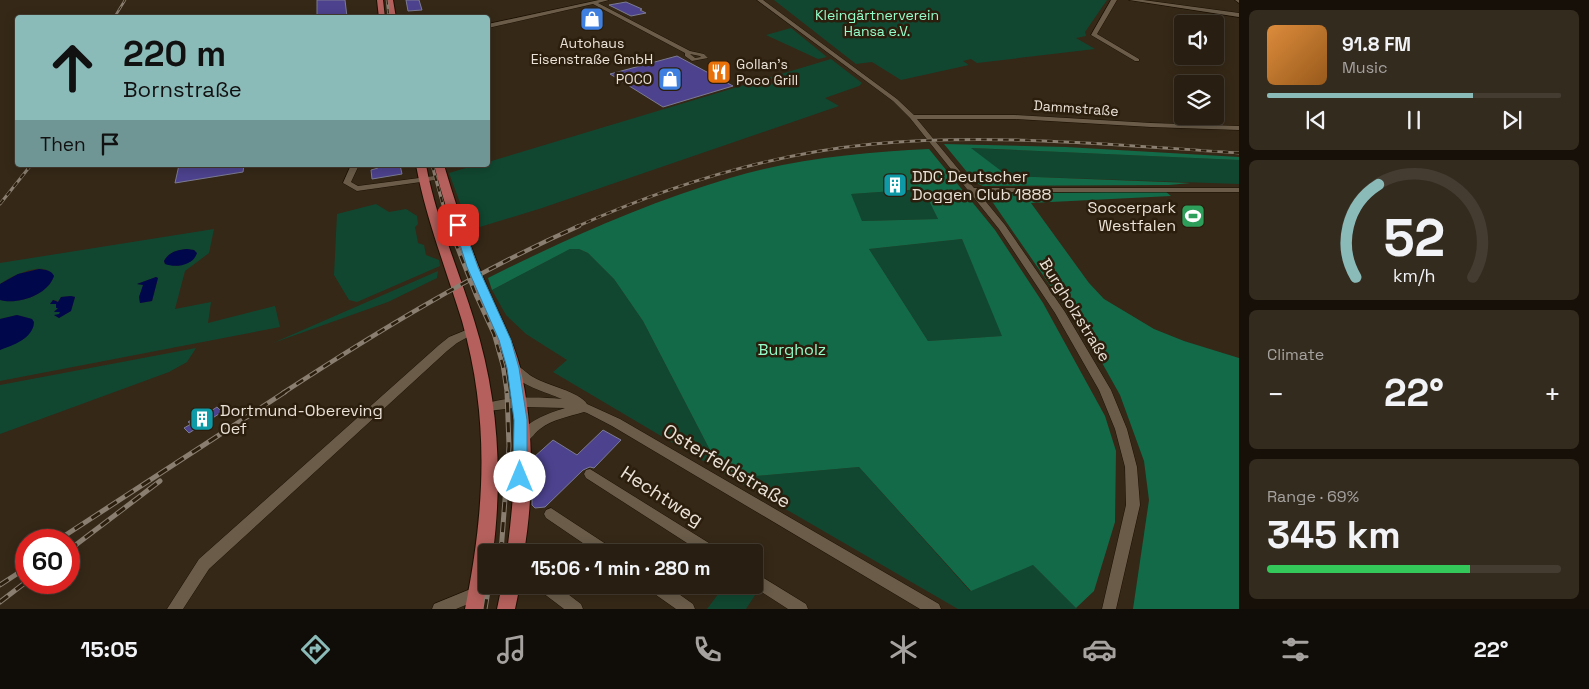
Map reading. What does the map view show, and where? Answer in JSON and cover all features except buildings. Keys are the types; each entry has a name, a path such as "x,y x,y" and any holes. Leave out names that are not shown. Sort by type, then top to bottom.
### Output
{"main road":[{"path":"380,0 382,15"},
{"path":"390,0 393,15"},
{"path":"421,167 423,180 471,332 488,407 490,491 485,553 476,601"},
{"path":"440,167 473,267 505,340 513,368 519,403 520,441 517,544"},
{"path":"506,609 509,594"}],"street":[{"path":"490,26 606,0"},
{"name":"Burgholzstraße","path":"760,0 847,64"},
{"name":"Burgholzstraße","path":"768,0 866,80 902,106 912,117 1002,227 1054,302 1105,390 1121,429 1131,467 1133,506 1109,609"},
{"path":"1114,0 1094,35 1137,60"},
{"path":"1132,0 1178,3 1239,15"},
{"path":"594,3 688,52"},
{"name":"Dammstraße","path":"912,117 1015,117 1239,128"},
{"path":"354,167 347,183 357,189 442,177"},
{"path":"973,190 1239,188"},
{"path":"174,609 204,564 453,340 471,332"},
{"path":"513,368 529,382 570,397 586,408"},
{"name":"Osterfeldstraße","path":"488,407 519,403 560,403 586,408 640,436 934,609"},
{"path":"520,441 529,430 544,418 586,408"},
{"name":"Hechtweg","path":"590,474 699,544"},
{"path":"551,514 594,544"},
{"path":"763,585 800,609"},
{"path":"556,594 576,609"},
{"path":"667,594 688,609"},
{"path":"439,609 476,601"}],"green space":[{"name":"Kleingärtnerverein Hansa e.V.","path":"774,0 1107,0 1085,32 1086,36 1076,38 1095,49 977,63 971,59 963,61 969,65 901,80 872,62 856,64"},
{"path":"791,28 827,57 818,59 766,35"},
{"path":"831,59 862,83 859,86 825,98 839,106 542,208 470,230 449,173 469,167 490,167 490,161"},
{"path":"944,144 1066,147 1239,157 1239,160 971,148 1008,176 1191,183 1169,185 983,186 976,183"},
{"path":"970,148 1239,160 1239,184 1008,176"},
{"name":"Burgholz","path":"929,149 995,230 1043,303 1105,416 1116,451 1115,522 1094,591 1076,608 1033,565 971,591 859,467 732,478 711,465 712,454 643,321 614,279 588,253 579,249 570,249 492,290 488,278 547,249 637,210 730,178 803,161","holes":["923,189 938,219 862,221 851,194","962,239 1002,336 928,341 869,249"]},
{"path":"923,189 938,219 862,221 850,194"},
{"path":"1165,191 1171,196 1031,203 1089,283 1104,299 1154,329 1184,341 1239,358 1239,609 1133,609 1149,500 1144,461 1120,395 1096,352 987,194"},
{"path":"376,204 389,212 406,209 417,216 418,224 415,227 418,243 424,245 426,255 439,260 440,266 357,302 349,300 334,275 337,214"},
{"path":"214,229 209,253 185,271 175,309 211,302 208,323 275,306 280,327 0,381 0,350 25,338 34,326 32,319 17,315 0,319 0,300 15,301 31,297 46,288 54,276 50,271 36,269 20,273 0,284 0,263","holes":["187,249 194,250 196,253 193,260 177,266 165,264 164,261 171,254","156,277 158,278 152,301 140,303 139,297 144,285 137,284","61,297 75,297 71,311 59,318 54,315 59,315 60,312 54,311 60,308 56,308 56,304 50,304 53,300 58,302"]},
{"path":"962,239 1003,336 928,341 869,249"},
{"path":"570,249 579,249 588,253 614,279 643,321 712,454 712,460 705,462 553,372 567,360 526,334 506,315 492,290"},
{"path":"438,271 437,278 388,302 273,343"},
{"path":"196,348 187,362 169,372 0,434 0,385"},
{"path":"859,467 970,591 1033,565 1077,609 958,609 732,478"},
{"path":"718,594 755,595 746,609 707,609"}],"shaded area":[{"path":"187,249 194,250 197,253 192,261 178,266 165,264 164,261 171,254"},
{"path":"39,269 50,271 54,276 46,288 23,300 0,300 0,284 18,274"},
{"path":"156,277 158,278 152,301 140,303 139,297 143,285 137,284"},
{"path":"61,297 75,297 71,311 59,318 54,315 60,312 54,312 58,308 56,308 56,304 50,304 53,300 58,302"},
{"path":"17,315 32,319 34,322 33,328 22,340 0,350 0,319"}],"railway":[{"path":"116,15 125,0"},
{"path":"387,0 389,15"},
{"path":"576,227 648,198 721,174 796,155 873,144 965,140 1056,141 1239,153"},
{"path":"0,204 29,167"},
{"path":"433,167 449,227"},
{"path":"449,226 470,280"},
{"path":"470,280 579,226"},
{"path":"283,393 355,347 470,280"},
{"path":"470,280 494,334 503,366 507,393"},
{"path":"75,529 285,392"},
{"path":"502,544 509,446 507,392"},
{"path":"80,542 160,481"},
{"path":"0,585 15,575"},
{"path":"0,602 15,590"},
{"path":"485,609 488,594"}],"place":[{"name":"Autohaus Eisenstraße GmbH","path":"592,19"},
{"name":"Gollan's Poco Grill","path":"719,72"},
{"name":"POCO","path":"670,79"},
{"name":"DDC Deutscher Doggen Club 1888","path":"895,185"},
{"name":"Soccerpark Westfalen","path":"1193,216"},
{"name":"Dortmund-Obereving Oef","path":"202,419"}],"route":[{"path":"458,225 483,292 505,340 513,368 519,403 520,477"}]}
